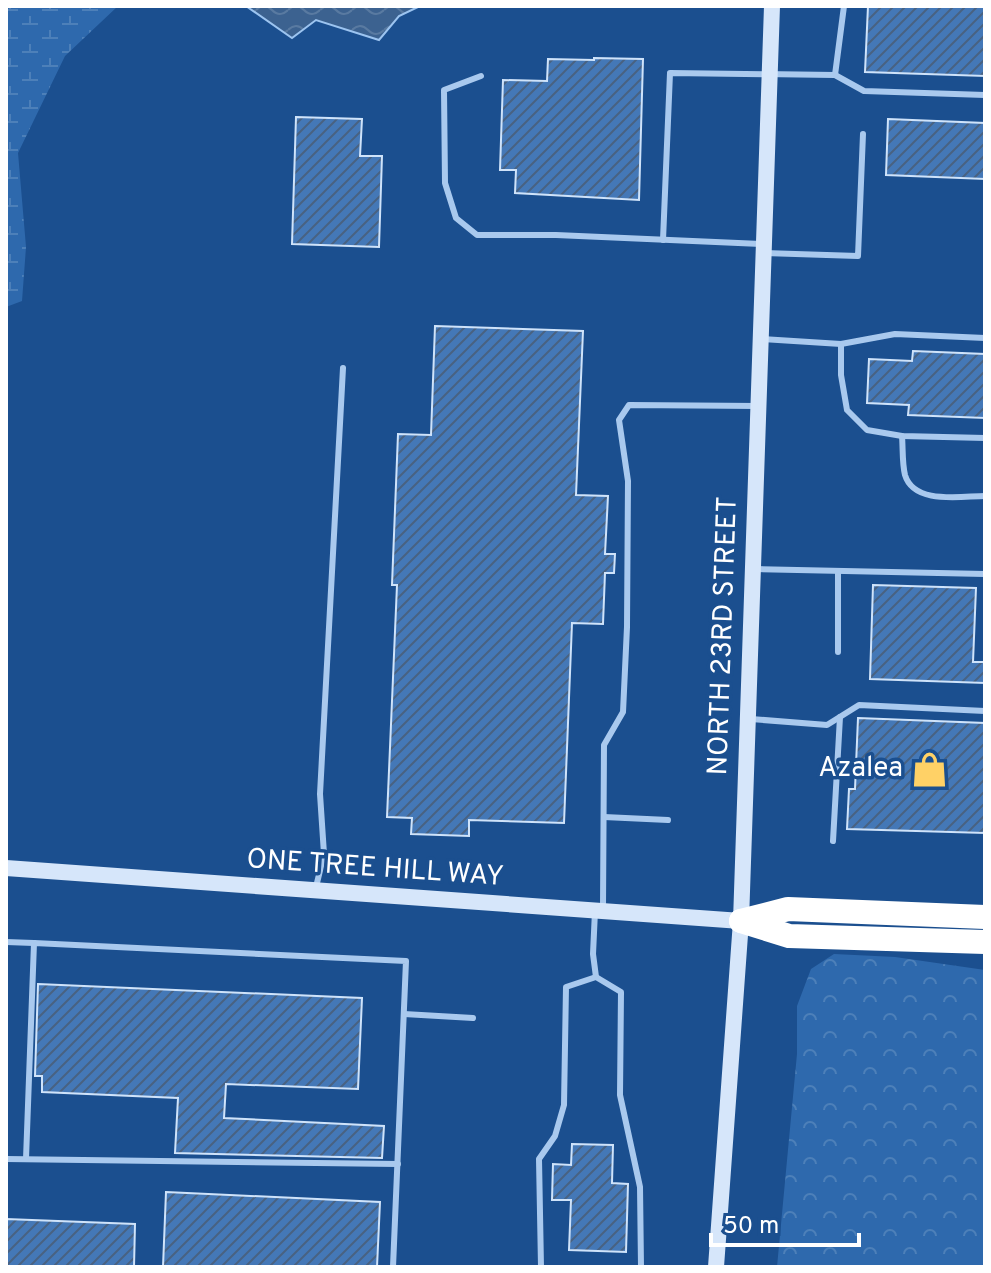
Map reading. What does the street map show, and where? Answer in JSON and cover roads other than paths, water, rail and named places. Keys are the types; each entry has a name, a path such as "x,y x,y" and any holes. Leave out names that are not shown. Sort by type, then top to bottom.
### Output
{"highway":[{"path":"741,921 788,909 985,917"},
{"path":"741,921 789,936 985,942"}],"main road":[{"name":"NORTH 23RD STREET","path":"716,1267 741,921 772,6"},
{"name":"ONE TREE HILL WAY","path":"6,868 741,921"}],"lane":[{"path":"835,75 844,6"},
{"path":"663,240 670,73 835,75 864,91 985,95"},
{"path":"481,76 444,90 445,183 456,218 477,235 663,240 858,256 863,134"},
{"path":"761,339 841,344 895,334 985,338"},
{"path":"841,344 841,375 847,410 867,430 902,436 985,438"},
{"path":"316,891 324,854 320,794 343,368"},
{"path":"596,977 593,954 599,911 604,817 604,745 623,712 627,627 628,481 619,420 629,405 759,406"},
{"path":"902,436 905,475 912,488 927,495 985,496"},
{"path":"753,569 985,574"},
{"path":"838,571 838,652"},
{"path":"748,718 827,725 859,705 985,711"},
{"path":"833,841 840,717"},
{"path":"604,817 668,820"},
{"path":"6,942 406,961 393,1267"},
{"path":"26,1159 34,943"},
{"path":"541,1267 539,1159 555,1136 564,1105 566,987 596,977 621,992 620,1095 640,1187 641,1267"},
{"path":"404,1014 473,1018"},
{"path":"6,1159 398,1164"}],"water":[{"path":"246,6 420,6 399,16 379,40 316,20 292,38"}],"place":[{"name":"Azalea","path":"929,769"}]}
